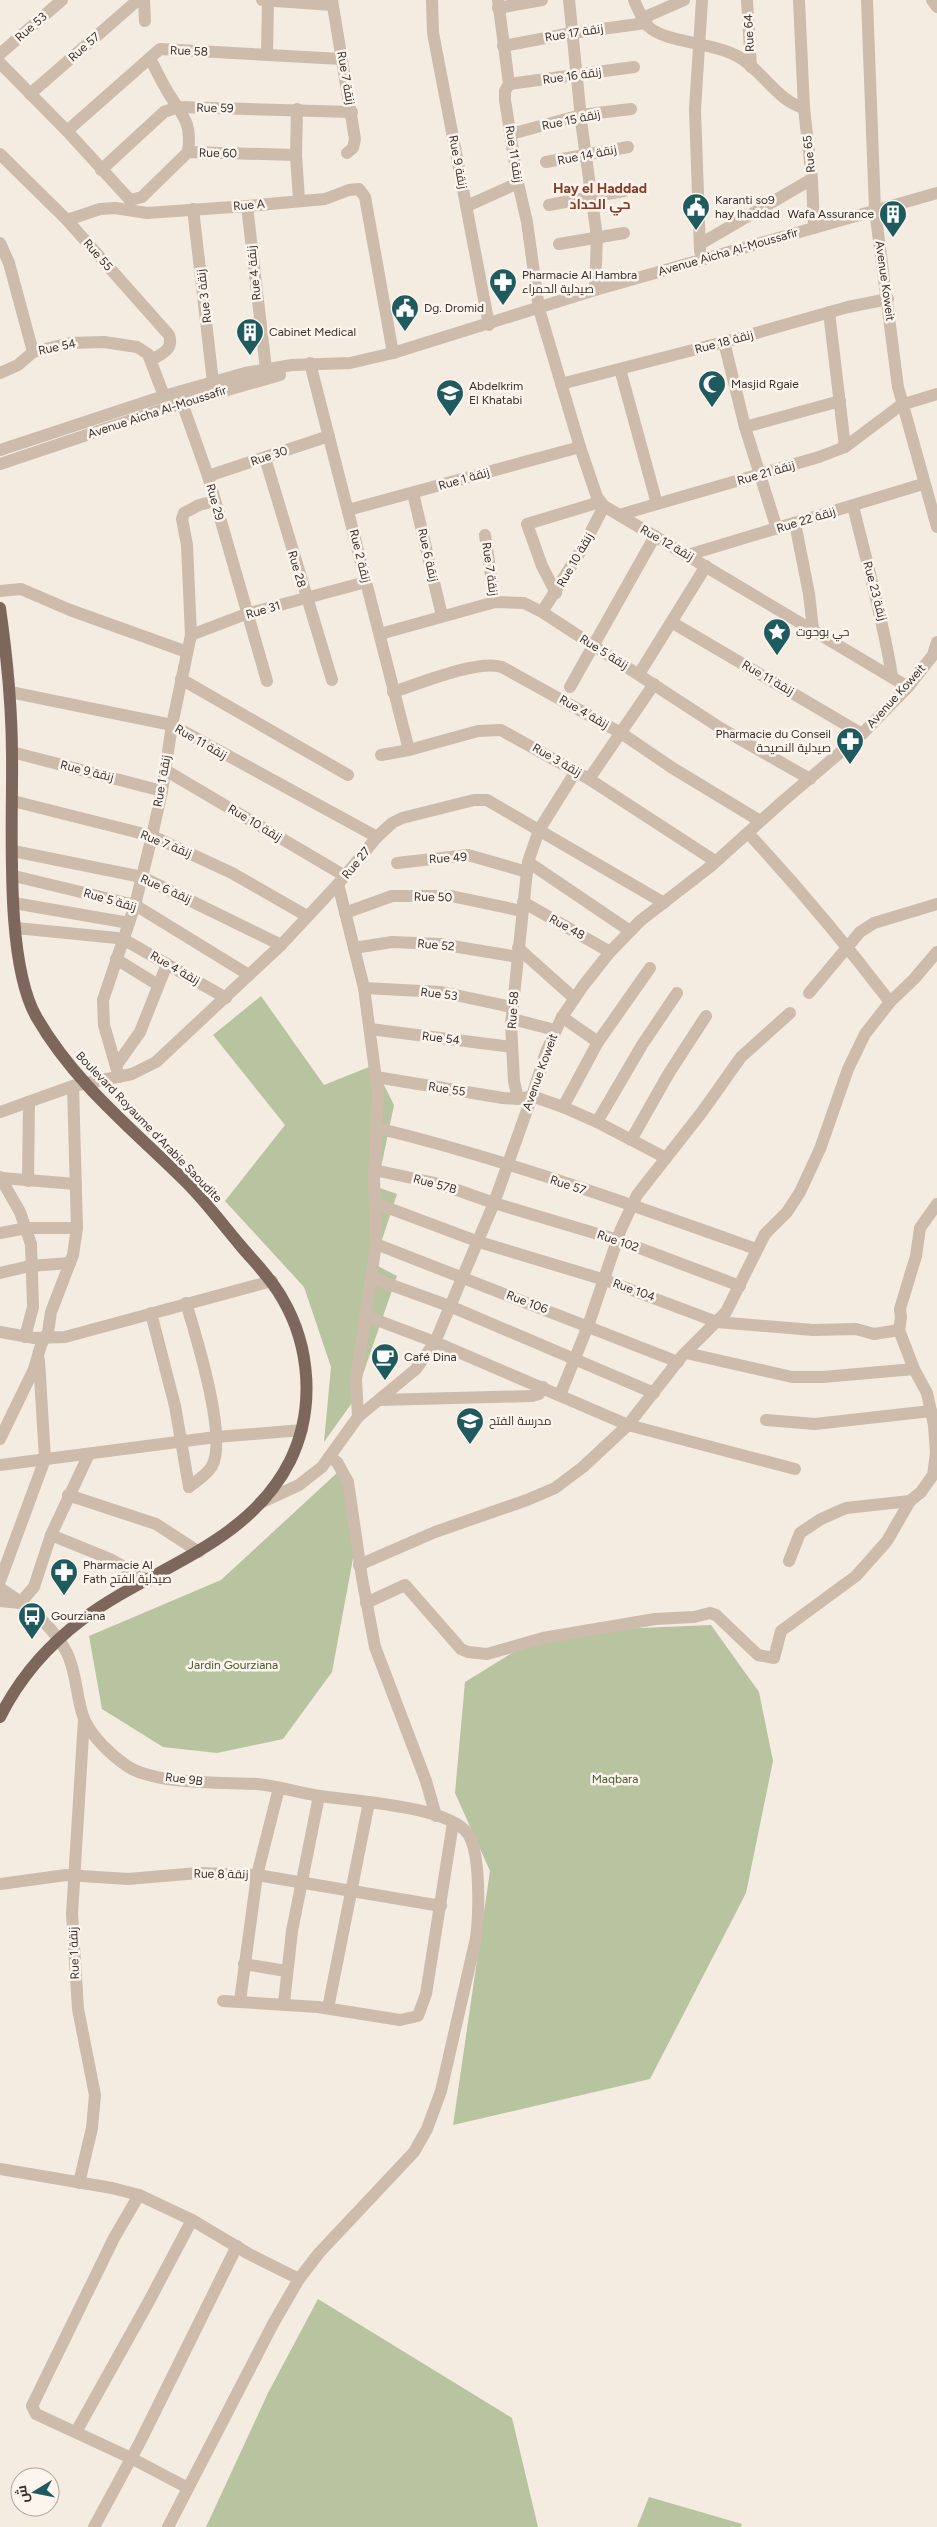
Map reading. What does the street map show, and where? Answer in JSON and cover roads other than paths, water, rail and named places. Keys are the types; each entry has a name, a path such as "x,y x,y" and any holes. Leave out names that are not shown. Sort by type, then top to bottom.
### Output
{"main road":[{"name":"Boulevard Royaume d'Arabie Saoudite","path":"0,608 10,692 16,928 20,971 35,1015 79,1085 191,1186 272,1282 291,1316 303,1357 307,1395 302,1430 281,1477 239,1524 199,1552 84,1618 59,1639 25,1674 0,1717"}],"street":[{"name":"Rue 53","path":"0,54 62,0"},
{"name":"Rue 57","path":"30,94 138,0"},
{"path":"144,0 145,21"},
{"path":"262,0 332,2"},
{"path":"267,54 268,0"},
{"name":"Rue 9 زنقة","path":"432,0 433,33 489,324"},
{"path":"498,4 542,0"},
{"path":"569,0 585,155 597,237 595,290"},
{"path":"634,0 644,20 654,30 666,36 698,42 731,53 751,67 790,105 804,108"},
{"path":"644,20 658,5 684,0"},
{"path":"700,260 696,154 698,42 702,0"},
{"name":"Rue 64","path":"747,0 751,67"},
{"name":"Rue 65","path":"700,244 812,179 804,108 799,0"},
{"name":"Avenue Koweit","path":"867,0 875,210 901,405 923,484 934,507 937,527"},
{"path":"932,0 937,7"},
{"name":"Rue 7 زنقة","path":"332,2 352,112 355,144 352,150 347,153"},
{"name":"Rue 11 زنقة","path":"498,4 509,84 505,91 518,183 527,222 539,310"},
{"name":"Rue 17 زنقة","path":"503,46 644,20"},
{"name":"Rue 58","path":"67,131 150,60 160,49 342,58"},
{"path":"150,60 187,120 190,133 188,152"},
{"path":"0,62 67,131 128,205"},
{"name":"Rue 16 زنقة","path":"509,84 634,67"},
{"name":"Rue 59","path":"101,170 164,112 178,107 352,112"},
{"name":"Rue 15 زنقة","path":"511,134 581,115 631,109"},
{"path":"296,110 299,200"},
{"name":"Rue 14 زنقة","path":"546,162 628,147"},
{"name":"Rue 60","path":"128,205 142,197 188,152 296,155"},
{"name":"Rue 55","path":"0,154 67,220 169,335 171,343 168,349 151,360"},
{"path":"812,179 814,228"},
{"path":"467,206 518,183"},
{"name":"Rue A","path":"67,220 100,209 128,205 147,213 325,199 355,189 363,192 393,353"},
{"path":"548,205 624,191"},
{"name":"Avenue Aicha Al-Moussafir","path":"0,464 180,398 213,382 266,369 357,362 393,353 539,310 595,290 937,193"},
{"name":"Rue 4 زنقة","path":"247,206 266,369"},
{"name":"Rue 3 زنقة","path":"193,209 213,382"},
{"path":"559,244 624,233"},
{"name":"Rue 54","path":"0,243 9,263 33,352 70,342 104,342 137,347 148,354 151,360"},
{"name":"Rue 18 زنقة","path":"561,384 724,342 829,312 888,299"},
{"path":"539,310 580,447 602,504 527,524 542,566 556,593"},
{"path":"829,312 845,447"},
{"path":"724,342 745,427 777,529"},
{"path":"0,373 18,365 33,352"},
{"path":"151,360 164,396"},
{"name":"Avenue Aicha Al-Moussafir","path":"0,450 164,396 180,398 312,365"},
{"name":"Rue 2 زنقة","path":"312,365 409,750"},
{"path":"620,369 657,504"},
{"name":"Rue 21 زنقة","path":"619,515 760,475 845,447 901,405 937,394"},
{"name":"Rue 29","path":"180,398 208,476 246,614 267,681"},
{"path":"745,427 840,401"},
{"name":"Rue 30","path":"208,476 329,436"},
{"name":"Rue 1 زنقة","path":"348,510 413,494 580,447"},
{"name":"Rue 28","path":"265,458 332,680"},
{"name":"Rue 22 زنقة","path":"688,555 923,484"},
{"name":"Rue 6 زنقة","path":"413,494 442,616"},
{"name":"Rue 1 زنقة","path":"118,1072 109,1048 102,1013 103,1000 116,959 120,939 129,923 135,905 152,836 162,790 172,725 191,635 187,545 182,519 184,513 192,508 215,501"},
{"name":"Rue 12 زنقة","path":"602,504 908,686"},
{"name":"Rue 10 زنقة","path":"542,612 556,593 602,504"},
{"name":"Rue 23 زنقة","path":"853,506 872,586 884,625 892,676"},
{"path":"795,523 809,594 813,629"},
{"name":"Rue 7 زنقة","path":"485,536 495,602"},
{"path":"570,687 655,536"},
{"path":"639,674 706,566"},
{"name":"Rue 31","path":"191,635 246,614 366,582"},
{"path":"0,591 21,589 70,610 187,652"},
{"name":"Rue 5 زنقة","path":"380,634 495,602 524,603 542,612 722,729 810,779"},
{"name":"Rue 11 زنقة","path":"673,622 862,734"},
{"name":"Avenue Koweit","path":"258,1504 299,1485 322,1467 358,1417 416,1369 435,1342 452,1307 494,1203 532,1096 541,1051 574,998 610,952 630,932 862,734 908,686 933,655 937,642"},
{"name":"Rue 4 زنقة","path":"393,692 478,665 494,664 521,676 621,733 671,767 760,821"},
{"path":"181,679 348,775"},
{"path":"589,779 654,684"},
{"name":"Rue 11 زنقة","path":"10,692 172,725 377,837"},
{"name":"Rue 3 زنقة","path":"381,755 409,750 478,731 495,729 509,733 589,779 715,861"},
{"name":"Rue 9 زنقة","path":"12,752 162,790"},
{"name":"Rue 10 زنقة","path":"165,770 341,880"},
{"name":"Rue 58","path":"518,1099 512,1047 512,1013 528,867 539,830 576,771"},
{"name":"Rue 27","path":"0,1112 118,1072 144,1069 156,1062 281,945 341,880 377,837 392,823 402,818 481,799 495,803 664,903"},
{"name":"Rue 7 زنقة","path":"13,802 152,836 232,873 307,916"},
{"path":"748,833 802,891 847,945 890,1002"},
{"name":"Rue 6 زنقة","path":"13,851 142,877 281,945"},
{"name":"Rue 49","path":"397,863 468,855 528,867 630,932"},
{"name":"Rue 5 زنقة","path":"14,876 135,905 249,975"},
{"path":"341,880 345,913 364,988 370,1029 370,1047 376,1077 377,1128 374,1170 376,1244 356,1379 358,1417"},
{"name":"Rue 50","path":"345,913 392,896 451,896 523,906"},
{"path":"14,903 129,923"},
{"path":"809,993 847,945 874,923 937,904"},
{"name":"Rue 48","path":"523,906 610,952"},
{"name":"Rue 4 زنقة","path":"16,928 120,939 226,998"},
{"name":"Rue 52","path":"354,948 392,942 440,944 518,952"},
{"path":"518,952 574,998"},
{"path":"359,1565 435,1532 527,1500 555,1488 583,1467 628,1425 682,1357 726,1312 765,1234 787,1212 800,1192 820,1149 848,1069 865,1034 890,1002 914,979 937,952"},
{"path":"116,959 158,985"},
{"path":"118,1072 140,1032 167,964"},
{"path":"563,1108 598,1042 650,968"},
{"name":"Rue 53","path":"364,988 441,992 512,1013 555,1030"},
{"path":"598,1122 642,1045 677,993"},
{"path":"560,1395 588,1326 618,1240 633,1205 646,1182 702,1112 741,1057 790,1013"},
{"path":"631,1140 669,1073 706,1016"},
{"path":"562,1017 598,1042"},
{"name":"Rue 54","path":"370,1029 512,1047"},
{"name":"Rue 55","path":"376,1077 518,1099"},
{"path":"0,1439 39,1356 44,1338 48,1332 51,1312 70,1263 77,1228 76,1184 79,1085"},
{"path":"518,1099 532,1096 563,1108 598,1122 666,1158"},
{"path":"28,1102 28,1181"},
{"name":"Rue 57","path":"377,1128 507,1165 633,1205 756,1249"},
{"name":"Rue 57B","path":"374,1170 440,1184 494,1203"},
{"path":"1,1178 76,1184"},
{"path":"1,1178 27,1228 32,1251 30,1266 33,1307 25,1338"},
{"name":"Rue 104","path":"376,1203 479,1242 605,1280 717,1322 813,1330 856,1329 874,1334 899,1330"},
{"name":"Rue 102","path":"494,1203 618,1240 740,1286"},
{"path":"366,1604 399,1586 408,1586 461,1649 468,1652 487,1654 542,1638 655,1619 694,1617 710,1613 716,1615 758,1655 774,1658 781,1631 856,1576 887,1541 910,1501 921,1492 933,1475 936,1439 927,1393 914,1369 899,1330 900,1309 916,1256 920,1228 937,1204"},
{"path":"0,1233 27,1228 77,1228"},
{"name":"Rue 106","path":"376,1244 588,1326 682,1357 792,1377 823,1377 914,1369"},
{"path":"0,1273 30,1266 70,1263"},
{"path":"372,1278 452,1307 576,1358 654,1393"},
{"path":"0,1332 25,1338 74,1336 186,1303 272,1282"},
{"path":"151,1313 182,1441 189,1487 212,1465 216,1423 201,1355 186,1303"},
{"path":"366,1316 435,1342 628,1425 795,1469"},
{"path":"0,1581 45,1460 39,1356"},
{"path":"379,1400 532,1396 539,1394 543,1387"},
{"path":"766,1420 815,1424 931,1411"},
{"path":"0,1466 182,1441 302,1430"},
{"path":"0,1602 20,1603 34,1588 51,1535 68,1495 90,1454"},
{"path":"329,1457 337,1462 348,1482 359,1565 377,1653 426,1780 436,1816"},
{"path":"68,1495 156,1524 199,1552"},
{"path":"789,1561 800,1533 821,1520 846,1508 910,1501"},
{"path":"51,1535 110,1558 149,1581"},
{"name":"Rue 9B","path":"0,1588 47,1625 59,1639 68,1654 84,1719 95,1735 122,1762 144,1774 212,1783 279,1788 319,1796 408,1808 436,1816 459,1826"},
{"name":"Rue 1 زنقة","path":"79,2183 92,2128 96,2095 76,1997 72,1914 76,1875 84,1719"},
{"path":"240,2001 257,1875 279,1788"},
{"path":"284,2003 286,1971 292,1931 319,1796"},
{"path":"328,2008 369,1802"},
{"path":"223,2001 284,2003 400,2020 418,2016 426,1994 441,1906 459,1826"},
{"path":"168,2527 299,2279 319,2253 414,2152 432,2120 467,1984 478,1924 475,1856 471,1840 459,1826"},
{"name":"Rue 8 زنقة","path":"0,1884 76,1875 128,1879 198,1873 257,1875 441,1906"},
{"path":"244,1964 286,1971"},
{"path":"0,2169 139,2195 192,2220 299,2279"},
{"path":"139,2195 114,2238 33,2404 36,2414 131,2458 188,2488"},
{"path":"76,2432 192,2220"},
{"path":"94,2527 238,2246"}],"place":[{"name":"Karanti so9 hay lhaddad","path":"696,231"},
{"name":"Wafa Assurance","path":"893,238"},
{"name":"Pharmacie Al Hambra صيدلية الحمراء","path":"503,306"},
{"name":"Dg. Dromid","path":"405,332"},
{"name":"Cabinet Medical","path":"250,356"},
{"name":"Masjid Rgaie","path":"712,408"},
{"name":"Abdelkrim El Khatabi","path":"450,417"},
{"name":"حي بوحوت","path":"777,656"},
{"name":"Pharmacie du Conseil صيدلية النصيحة","path":"850,765"},
{"name":"Café Dina","path":"385,1381"},
{"name":"مدرسة الفتح","path":"470,1445"},
{"name":"Pharmacie Al Fath صيدلية الفتح","path":"64,1596"},
{"name":"Gourziana","path":"32,1640"}],"district":[{"name":"Hay el Haddad حي الحداد","path":"600,196"}],"park label":[{"name":"Jardin Gourziana","path":"233,1665"},
{"name":"Maqbara","path":"615,1779"}]}
